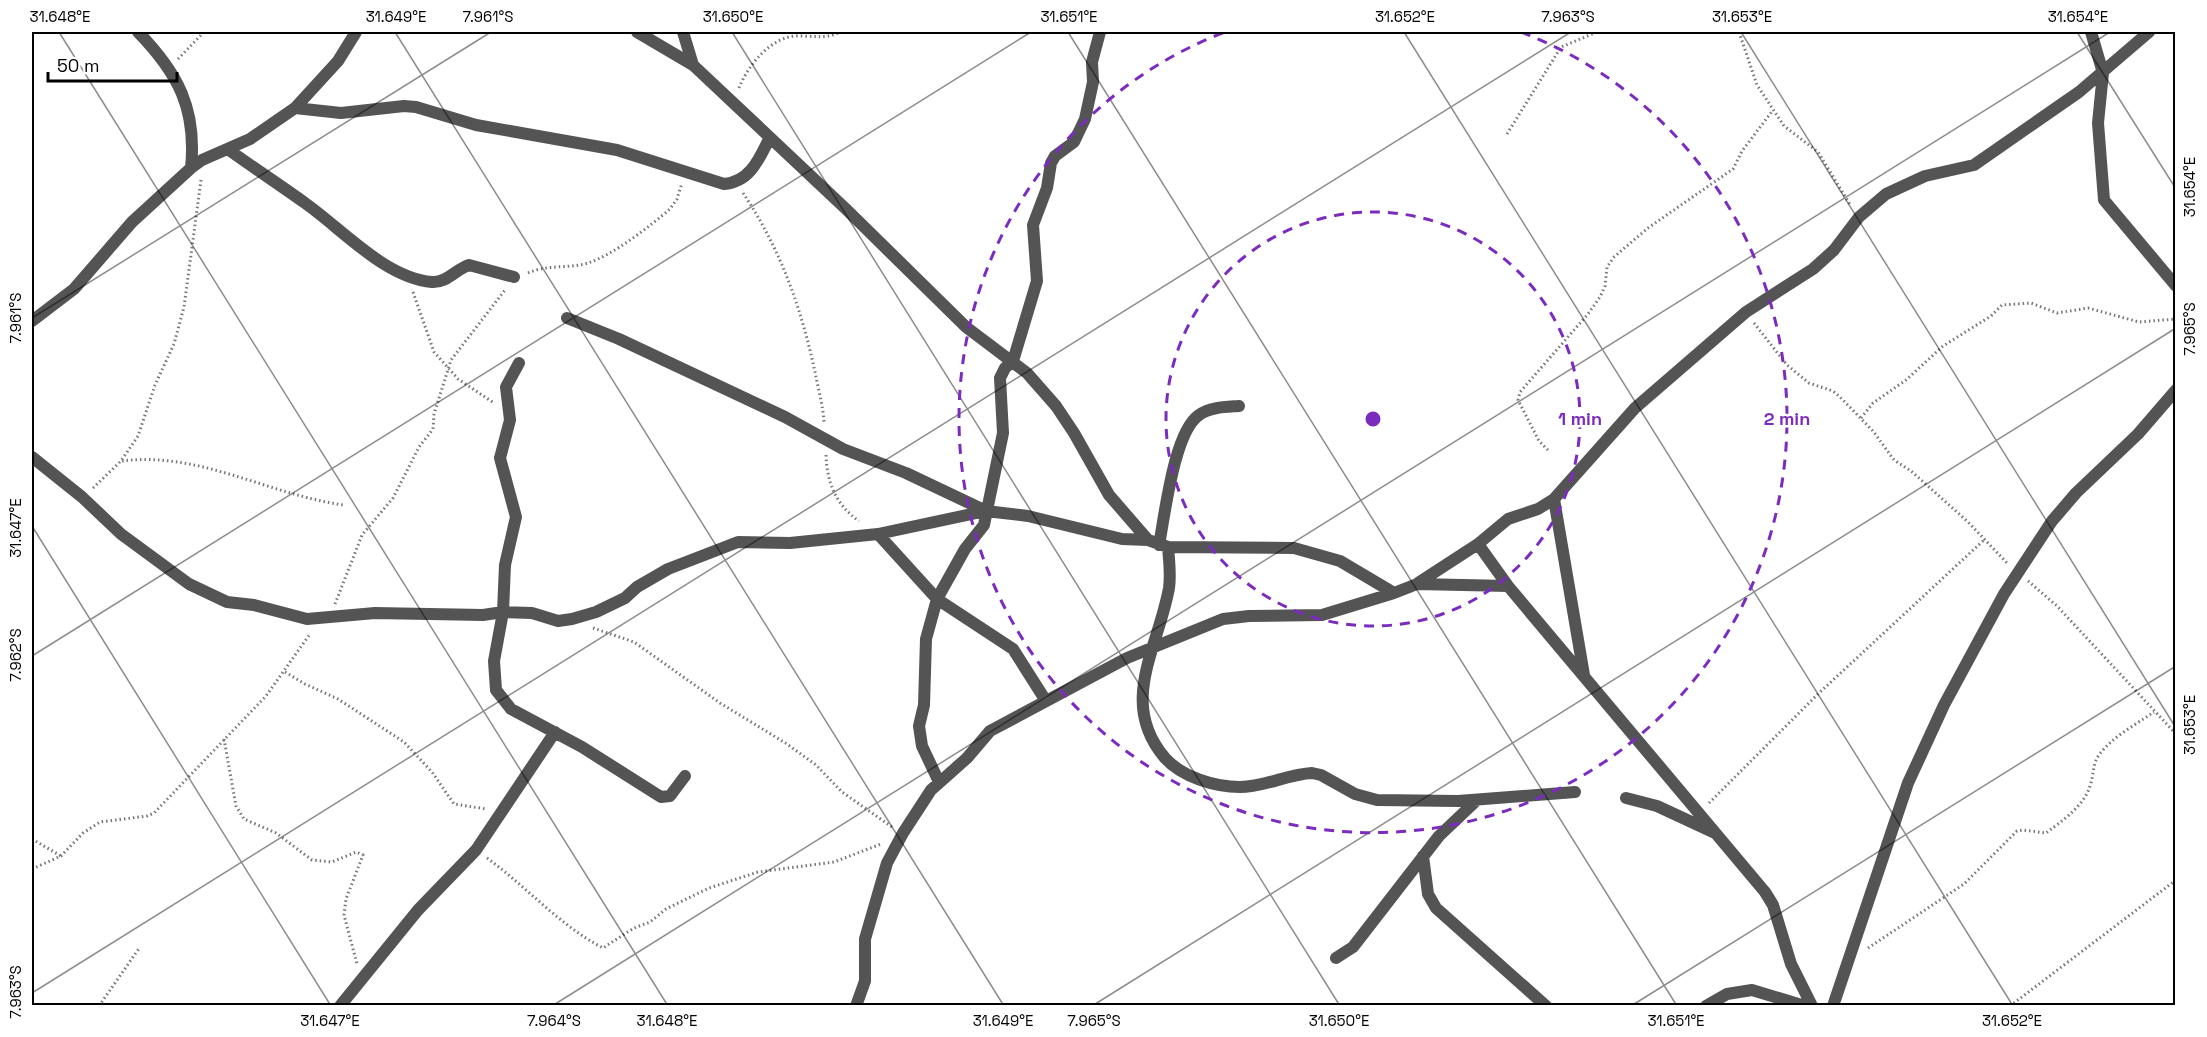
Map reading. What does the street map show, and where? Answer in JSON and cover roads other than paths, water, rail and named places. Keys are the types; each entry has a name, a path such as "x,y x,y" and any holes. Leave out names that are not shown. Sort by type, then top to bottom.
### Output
{"street":[{"path":"138,32 180,85 189,108 193,134 191,168"},
{"path":"32,321 74,289 132,222 191,168 202,160 230,150 295,108 338,61 356,32"},
{"path":"637,32 693,65 847,210 966,327 1013,361 1056,406 1109,495 1158,544"},
{"path":"683,32 693,65"},
{"path":"939,782 922,746 919,726 924,705 926,639 937,599 965,549 984,525 1003,433 1000,378 1005,368 1013,361 1037,281 1033,225 1047,188 1051,163 1055,156 1074,142 1085,119 1093,82 1092,62 1100,32"},
{"path":"2091,32 2103,73 2098,123 2104,200 2175,286"},
{"path":"856,1005 865,981 864,953 868,925 887,863 903,834 939,782 967,758 990,731 1151,648 1222,619 1249,616 1322,615 1417,584 1478,544 1508,519 1538,509 1554,500 1635,408 1746,312 1813,269 1834,250 1859,217 1886,194 1925,177 1974,165 2103,73 2149,32"},
{"path":"295,108 341,113 404,106 416,107 476,125 617,150 724,184 736,183 748,175 759,160 769,139"},
{"path":"230,150 311,207 358,244 404,274 433,282 444,280 469,265 514,277"},
{"path":"567,318 609,334 755,402 825,440 906,473 986,511 1028,516 1122,539 1158,544 1294,548 1340,561 1394,593"},
{"path":"519,363 506,387 510,415 500,458 516,517 505,565 503,612 494,662 496,690 511,709 555,732 661,797 670,796 685,776"},
{"path":"1833,1005 1908,783 1944,705 2017,572 2052,521 2076,493 2138,435 2175,390"},
{"path":"1239,406 1207,411 1187,426 1171,483 1158,544 1169,586 1151,648 1143,688 1142,713 1147,733 1170,764 1186,774 1212,783 1239,787 1312,773 1355,794 1377,800 1477,800 1575,792"},
{"path":"32,457 155,561 214,596 227,602 254,605 307,619 327,616 417,613 483,615 503,612 532,614 558,621 572,619 596,612 625,598 637,587 668,569 738,542 789,543 878,534 986,511"},
{"path":"1554,500 1585,676"},
{"path":"878,534 937,599 1013,649 1046,701"},
{"path":"1478,544 1508,586 1700,813 1773,905 1791,964 1812,1005"},
{"path":"1417,584 1508,586"},
{"path":"340,1005 418,910 476,850 555,732"},
{"path":"1626,798 1657,806 1714,833"},
{"path":"1336,958 1353,947 1365,934 1423,856 1477,800"},
{"path":"1423,856 1428,894 1436,908 1546,1005"},
{"path":"1706,1005 1727,994 1752,990 1805,1005"}]}
